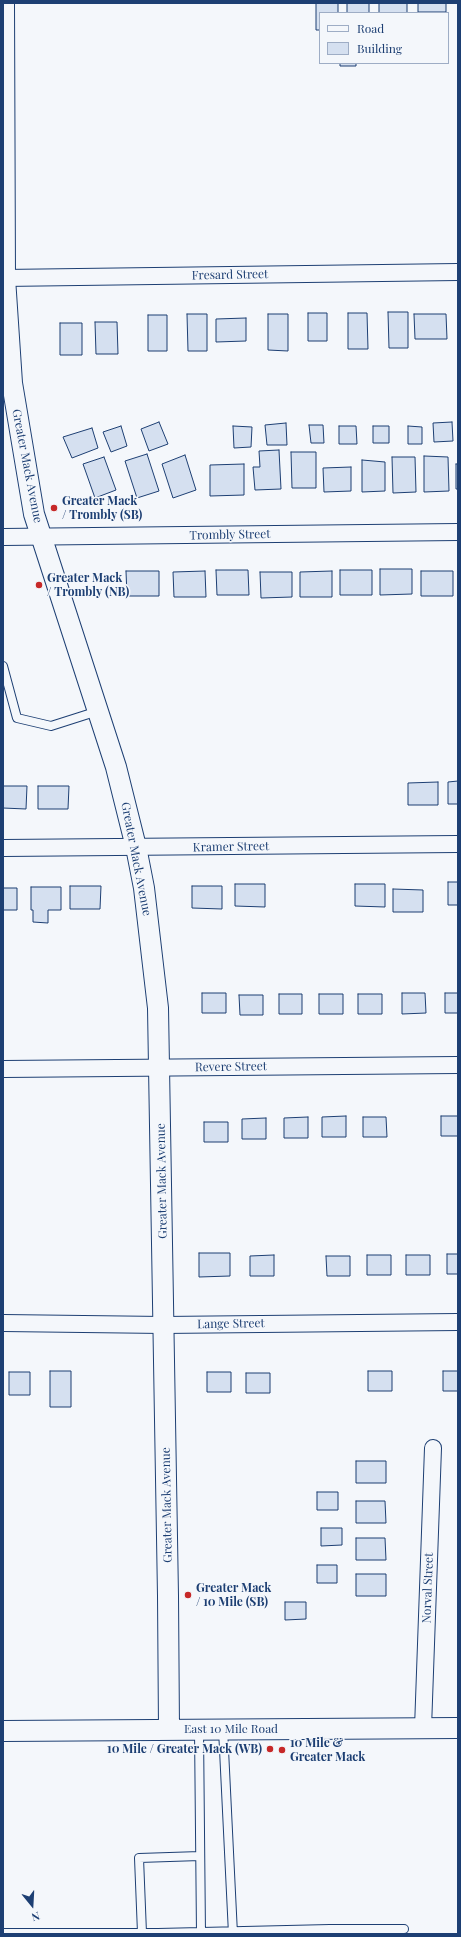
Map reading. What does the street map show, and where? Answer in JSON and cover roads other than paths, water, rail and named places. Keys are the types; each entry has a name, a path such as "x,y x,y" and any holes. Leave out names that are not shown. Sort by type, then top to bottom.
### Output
{"street":[{"name":"Greater Mack Avenue","path":"4,3 4,278 12,383 34,514 116,767 136,847 144,888 154,960 161,1068 163,1325 168,1588 168,1730"},
{"name":"Fresard Street","path":"4,278 458,272"},
{"name":"Trombly Street","path":"3,537 458,532"},
{"name":"Kramer Street","path":"3,848 458,844"},
{"name":"Revere Street","path":"3,1069 458,1065"},
{"name":"Lange Street","path":"3,1323 163,1325 458,1322"},
{"name":"Norval Street","path":"423,1728 433,1448"},
{"name":"East 10 Mile Road","path":"3,1731 458,1728"}],"lane":[{"path":"3,666 17,718 51,726 98,711"},
{"path":"223,1729 233,1933"},
{"path":"199,1730 201,1933"},
{"path":"142,1933 139,1858 200,1856"},
{"path":"3,1933 158,1934 330,1932 404,1929"}],"place":[{"name":"Greater Mack / Trombly (SB)","path":"54,508"},
{"name":"Greater Mack / Trombly (NB)","path":"39,585"},
{"name":"Greater Mack / 10 Mile (SB)","path":"188,1595"},
{"name":"10 Mile / Greater Mack (WB)","path":"270,1749"},
{"name":"10 Mile & Greater Mack","path":"282,1750"}]}
